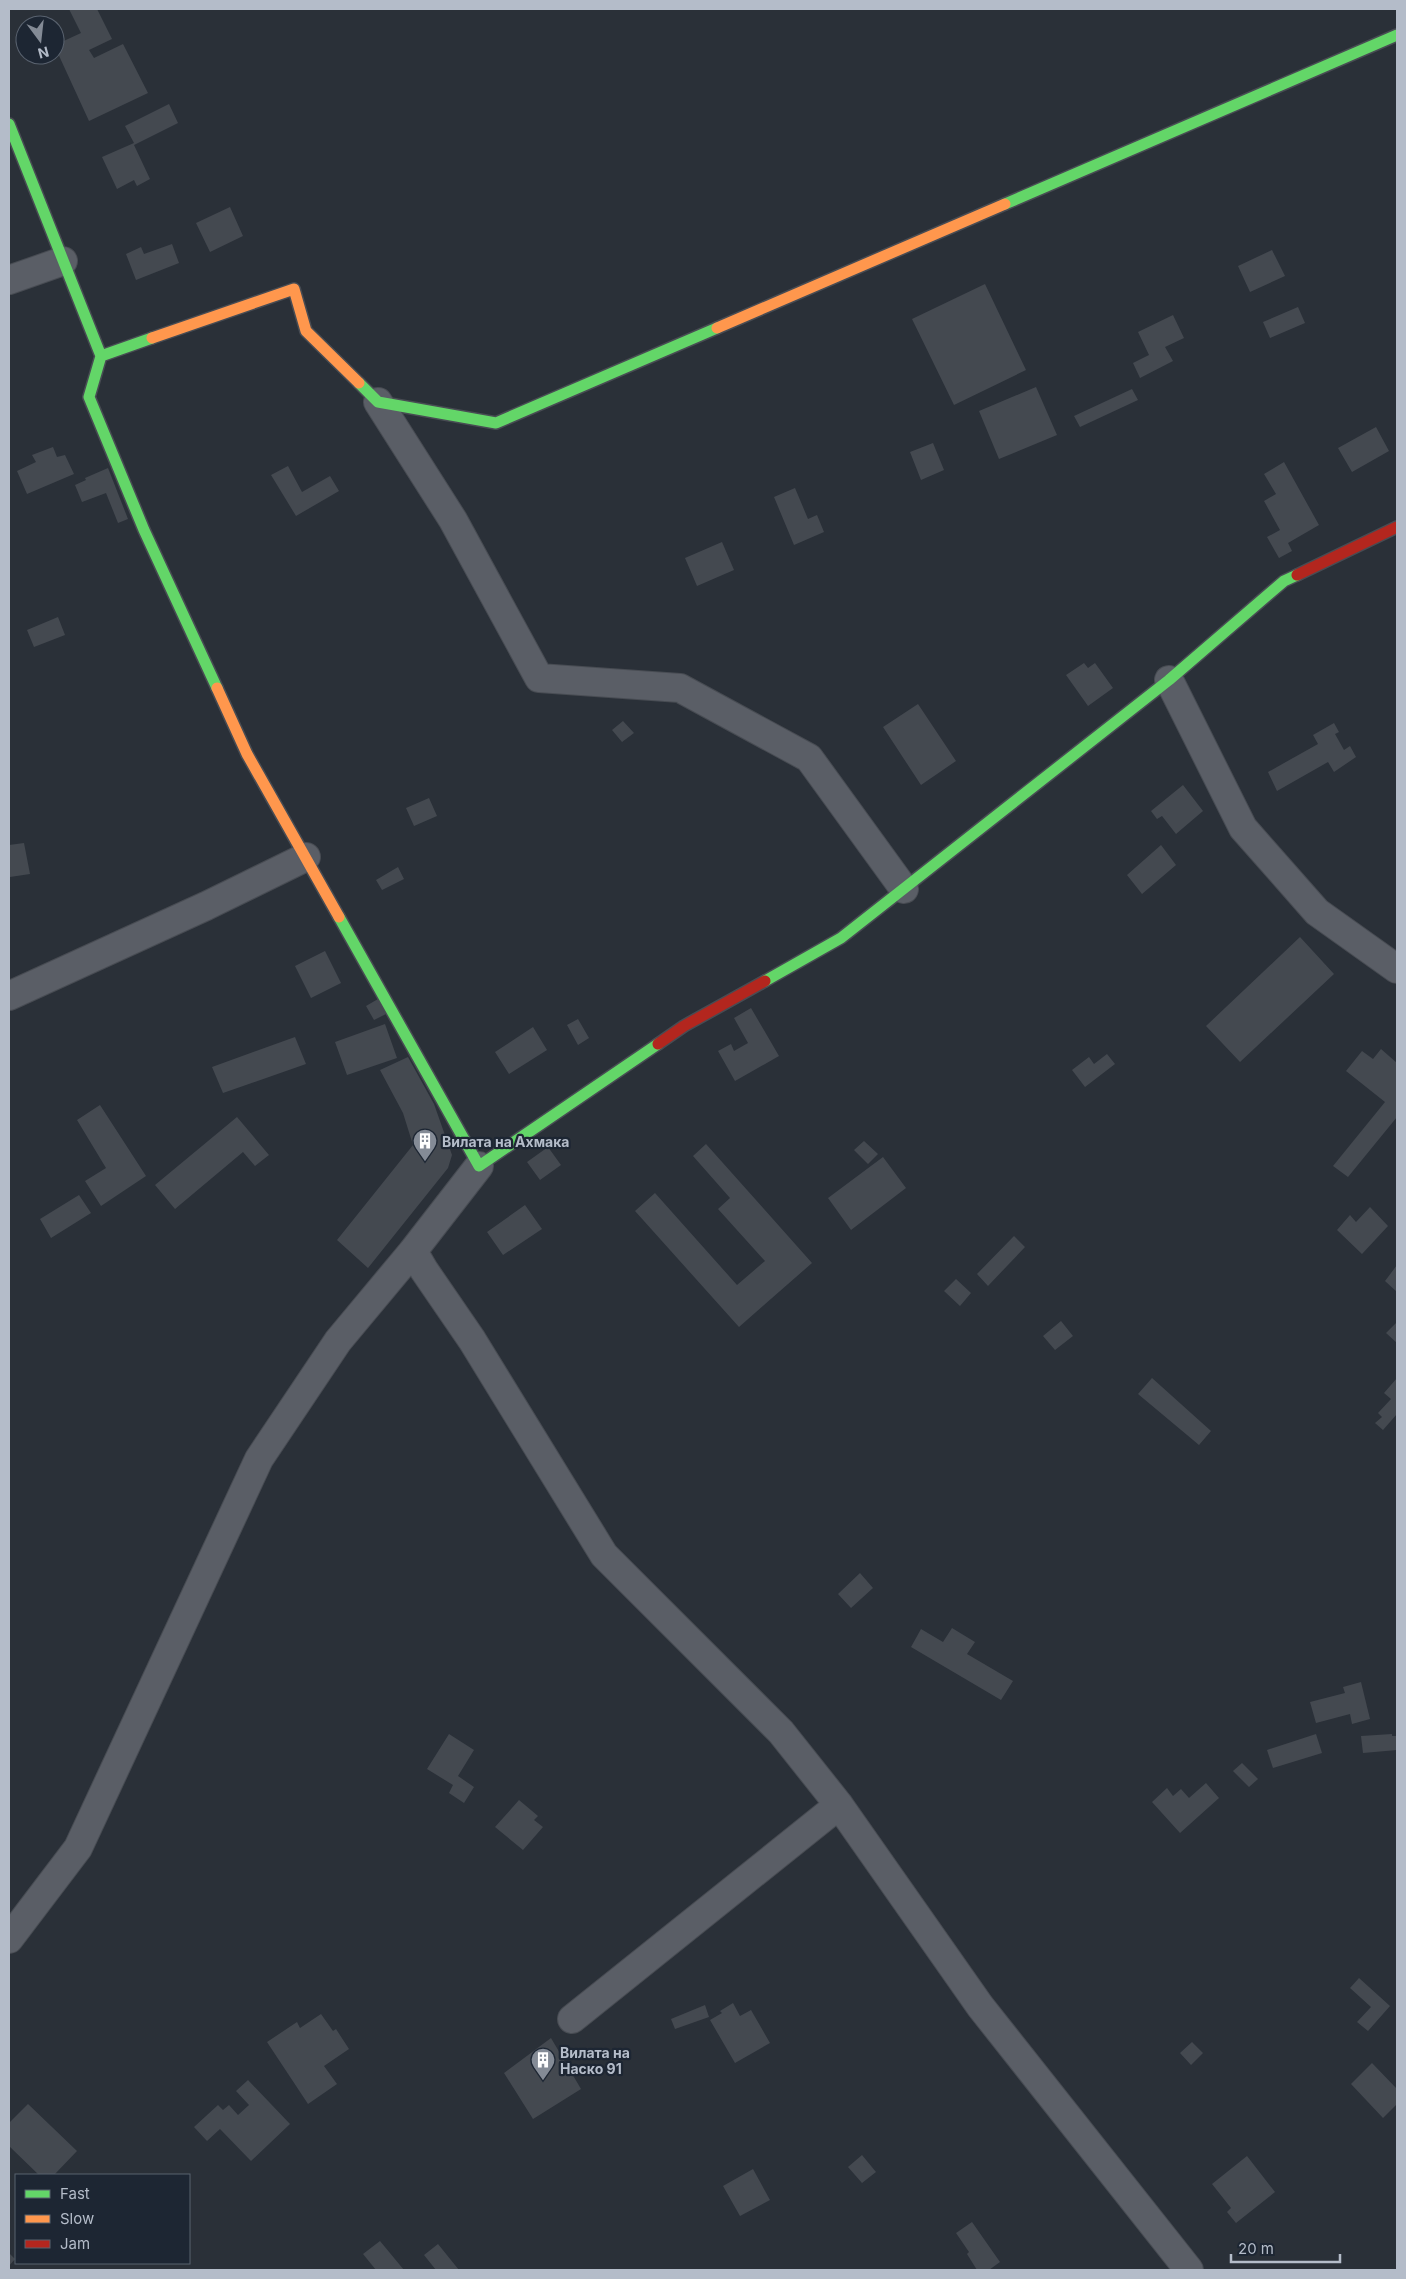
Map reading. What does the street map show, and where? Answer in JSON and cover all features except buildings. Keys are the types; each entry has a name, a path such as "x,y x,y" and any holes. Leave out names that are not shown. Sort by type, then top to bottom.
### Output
{"street":[{"path":"378,402 496,423 1397,35"},
{"path":"9,124 101,356 89,397 144,530 247,754 479,1166"},
{"path":"9,280 63,262"},
{"path":"101,356 294,290 306,331 378,402 454,520 539,678 680,688 810,758 904,889"},
{"path":"9,1938 78,1848 258,1459 338,1341 413,1251 479,1166 684,1026 841,938 1169,680 1284,581 1397,527"},
{"path":"1169,680 1243,828 1317,912 1397,970"},
{"path":"9,996 206,906 306,857"},
{"path":"413,1251 472,1340 604,1555 781,1732 839,1805 980,2006 1189,2270"},
{"path":"572,2020 839,1805"}],"traffic: fast":[{"path":"1005,204 1397,35"},
{"path":"9,124 101,356 152,338"},
{"path":"359,383 378,402 496,423 717,328"},
{"path":"101,356 89,397 144,530 217,688"},
{"path":"765,981 841,938 1169,680 1284,581 1297,575"},
{"path":"339,917 479,1166 658,1044"}],"traffic: slow":[{"path":"717,328 1005,204"},
{"path":"152,338 294,289 306,331 359,383"},
{"path":"217,688 247,754 339,917"}],"traffic: jam":[{"path":"1297,575 1397,527"},
{"path":"658,1044 684,1026 765,981"}],"place":[{"name":"Вилата на Ахмака","path":"425,1162"},
{"name":"Вилата на Наско 91","path":"543,2081"}]}
